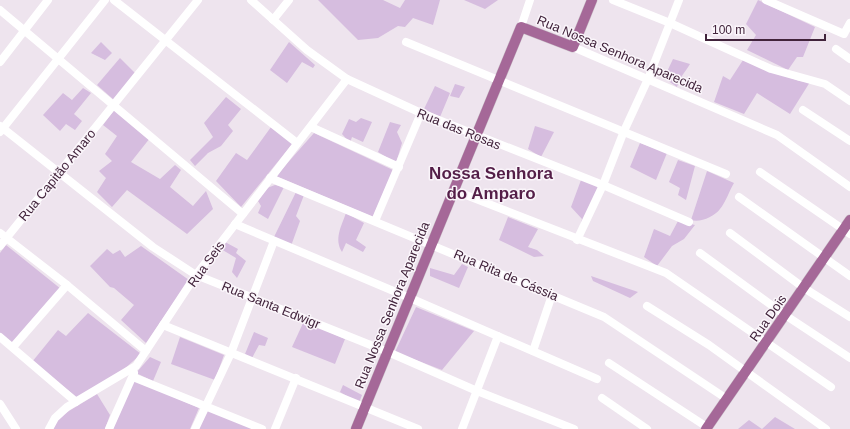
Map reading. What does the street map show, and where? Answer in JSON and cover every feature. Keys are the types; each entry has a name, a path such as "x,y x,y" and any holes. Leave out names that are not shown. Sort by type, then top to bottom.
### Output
{"main road":[{"path":"573,47 592,0"},
{"name":"Rua Nossa Senhora Aparecida","path":"356,429 521,27 573,47"},
{"name":"Rua Dois","path":"707,428 825,258 847,232 850,220"}],"street":[{"path":"0,62 48,0"},
{"path":"1,129 105,0"},
{"path":"114,0 297,143"},
{"name":"Rua Capitão Amaro","path":"0,246 3,236 60,172 198,0"},
{"name":"Rua das Rosas","path":"251,0 307,50 347,79 475,136 603,185 689,222"},
{"path":"273,20 290,0"},
{"path":"521,27 530,0"},
{"path":"613,0 670,23 771,68 819,82 850,101"},
{"path":"577,240 603,185 624,131 648,79 680,0"},
{"path":"766,0 844,34 850,23"},
{"path":"0,10 243,214"},
{"path":"406,42 726,174"},
{"name":"Rua Nossa Senhora Aparecida","path":"573,47 777,135 850,187"},
{"path":"836,49 850,59"},
{"name":"Rua Seis","path":"49,429 55,418 67,407 136,366 196,275 347,79"},
{"path":"803,110 850,141"},
{"path":"375,221 421,113"},
{"path":"311,127 398,167"},
{"name":"Rua Santa Edwigr","path":"1,129 60,172 152,247 196,275 388,352 477,391 574,429"},
{"path":"760,172 847,232"},
{"name":"Rua Rita de Cássia","path":"270,178 431,244 611,321 727,399"},
{"path":"453,190 673,277 766,343 831,386"},
{"path":"739,197 850,276"},
{"path":"235,224 597,379"},
{"path":"730,233 804,288 850,317"},
{"path":"3,236 67,285 146,351"},
{"path":"195,429 230,352 274,241"},
{"path":"700,253 785,315 850,358"},
{"path":"13,347 67,285"},
{"path":"533,351 552,295"},
{"path":"647,306 746,372 825,429"},
{"path":"163,325 418,429"},
{"path":"462,429 498,336"},
{"path":"0,337 76,402"},
{"path":"609,363 707,428"},
{"path":"109,429 136,366"},
{"path":"132,376 262,429"},
{"path":"275,429 296,378"},
{"path":"602,398 647,429"},
{"path":"0,404 16,429"}],"shaded area":[{"path":"318,0 383,0 400,8 405,0 440,0 433,25 413,18 405,27 398,26 378,38 358,40"},
{"path":"464,0 498,0 485,9"},
{"path":"758,0 815,27 803,57 797,57 788,70 747,50 756,35 746,24"},
{"path":"101,42 112,53 105,60 91,53"},
{"path":"289,42 315,65 313,68 302,62 287,83 270,70"},
{"path":"120,58 136,74 114,100 97,85"},
{"path":"673,59 690,64 681,77 677,87 664,78"},
{"path":"743,60 799,81 810,82 790,114 757,93 744,114 714,102 723,76 730,80"},
{"path":"455,84 465,87 459,98 450,96"},
{"path":"435,86 450,93 440,117 424,109"},
{"path":"83,88 91,93 74,114 82,121 75,130 66,124 60,131 43,115 63,93 72,100"},
{"path":"226,97 241,109 228,125 233,131 221,146 208,153 195,166 190,160 213,137 204,123"},
{"path":"115,109 150,138 131,162 160,179 175,165 181,170 170,187 193,206 206,191 213,209 187,234 127,190 112,207 97,192 106,178 99,171 112,161 105,154 117,136 103,125"},
{"path":"361,118 372,122 363,142 352,137 350,143 342,134 349,119 356,122"},
{"path":"390,122 401,125 397,132 402,143 396,163 378,152"},
{"path":"535,126 554,132 541,157 528,149"},
{"path":"271,127 293,143 241,207 216,181 236,153 247,160"},
{"path":"314,133 393,170 373,217 276,176"},
{"path":"640,143 667,153 656,180 630,167"},
{"path":"678,160 695,166 686,200 678,195 680,188 669,182"},
{"path":"707,171 734,183 724,203 717,212 711,217 703,220 691,220"},
{"path":"581,180 600,187 578,235 582,219 571,207"},
{"path":"275,185 284,187 268,219 258,213 261,206 258,201 267,188"},
{"path":"296,192 304,195 296,216 300,221 291,246 274,237"},
{"path":"346,213 364,223 356,240 366,247 363,252 346,243 342,252 338,238"},
{"path":"508,217 538,229 528,247 537,250 544,256 534,257 499,240"},
{"path":"678,221 695,225 684,239 672,246 657,266 644,257 654,229 670,236"},
{"path":"225,242 238,249 236,253 246,261 237,278 232,272 236,258 221,249"},
{"path":"6,245 61,289 12,344 0,334 0,253"},
{"path":"141,246 189,280 146,343 121,320 134,305 114,288 110,287 90,266 107,249 113,254 120,250 125,257"},
{"path":"462,264 468,267 459,288 430,276 430,268 454,275"},
{"path":"591,276 638,292 630,298 593,281"},
{"path":"416,307 474,331 442,370 395,352"},
{"path":"88,313 141,354 122,371 78,398 32,362 58,330 66,336"},
{"path":"304,321 345,339 335,364 292,347"},
{"path":"254,332 268,338 265,346 259,345 252,358 245,354"},
{"path":"180,337 224,355 215,380 171,364"},
{"path":"150,357 161,362 153,381 136,373"},
{"path":"134,380 199,408 190,429 113,429"},
{"path":"343,385 362,395 359,403 340,392"},
{"path":"97,394 110,415 105,429 53,429 59,417"},
{"path":"207,410 254,429 199,429"},
{"path":"775,417 795,429 762,429"},
{"path":"749,420 762,429 738,429"}],"district":[{"name":"Nossa Senhora do Amparo","path":"491,183"}]}
